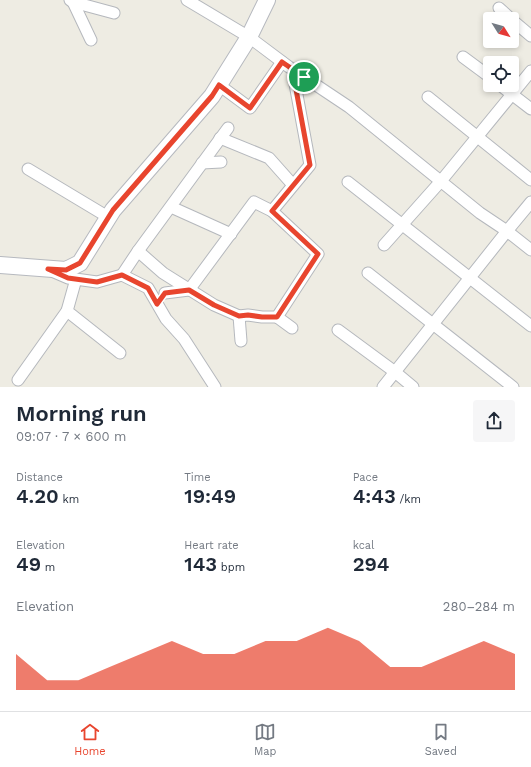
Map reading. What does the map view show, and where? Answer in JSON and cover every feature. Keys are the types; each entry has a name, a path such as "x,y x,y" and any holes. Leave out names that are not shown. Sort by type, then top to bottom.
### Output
{"street":[{"path":"187,0 249,37 282,62 349,107 480,213 531,250"},
{"path":"0,265 66,270 80,263 113,210 212,96 249,37 267,0"},
{"path":"72,1 114,13"},
{"path":"72,1 91,40"},
{"path":"499,8 504,12"},
{"path":"519,25 531,36"},
{"path":"463,57 483,73"},
{"path":"219,85 250,108 282,62"},
{"path":"384,245 441,181 531,71"},
{"path":"272,211 310,165 295,84 304,77"},
{"path":"509,92 531,109"},
{"path":"428,97 531,180"},
{"path":"48,269 68,278 97,282 122,275 228,128"},
{"path":"220,138 269,158 294,185"},
{"path":"202,163 221,162"},
{"path":"28,169 108,217"},
{"path":"348,182 531,326"},
{"path":"165,293 189,290 254,202 272,211 318,254 277,317"},
{"path":"383,387 506,231 531,202"},
{"path":"171,207 231,234"},
{"path":"138,251 163,273 214,305 239,316 248,315 277,317 292,328"},
{"path":"368,273 513,387"},
{"path":"122,275 148,288 166,319 184,339 215,387"},
{"path":"18,380 67,311 76,279"},
{"path":"157,304 174,280"},
{"path":"67,311 120,353"},
{"path":"239,316 241,341"},
{"path":"338,330 413,387"}],"route":[{"path":"282,62 304,77 295,84 310,165 272,211 318,254 277,317 248,315 239,316 214,305 189,290 165,293 157,304 148,288 122,275 97,282 68,278 48,269 66,270 80,263 113,210 212,96 219,85 250,108 282,62"}]}
